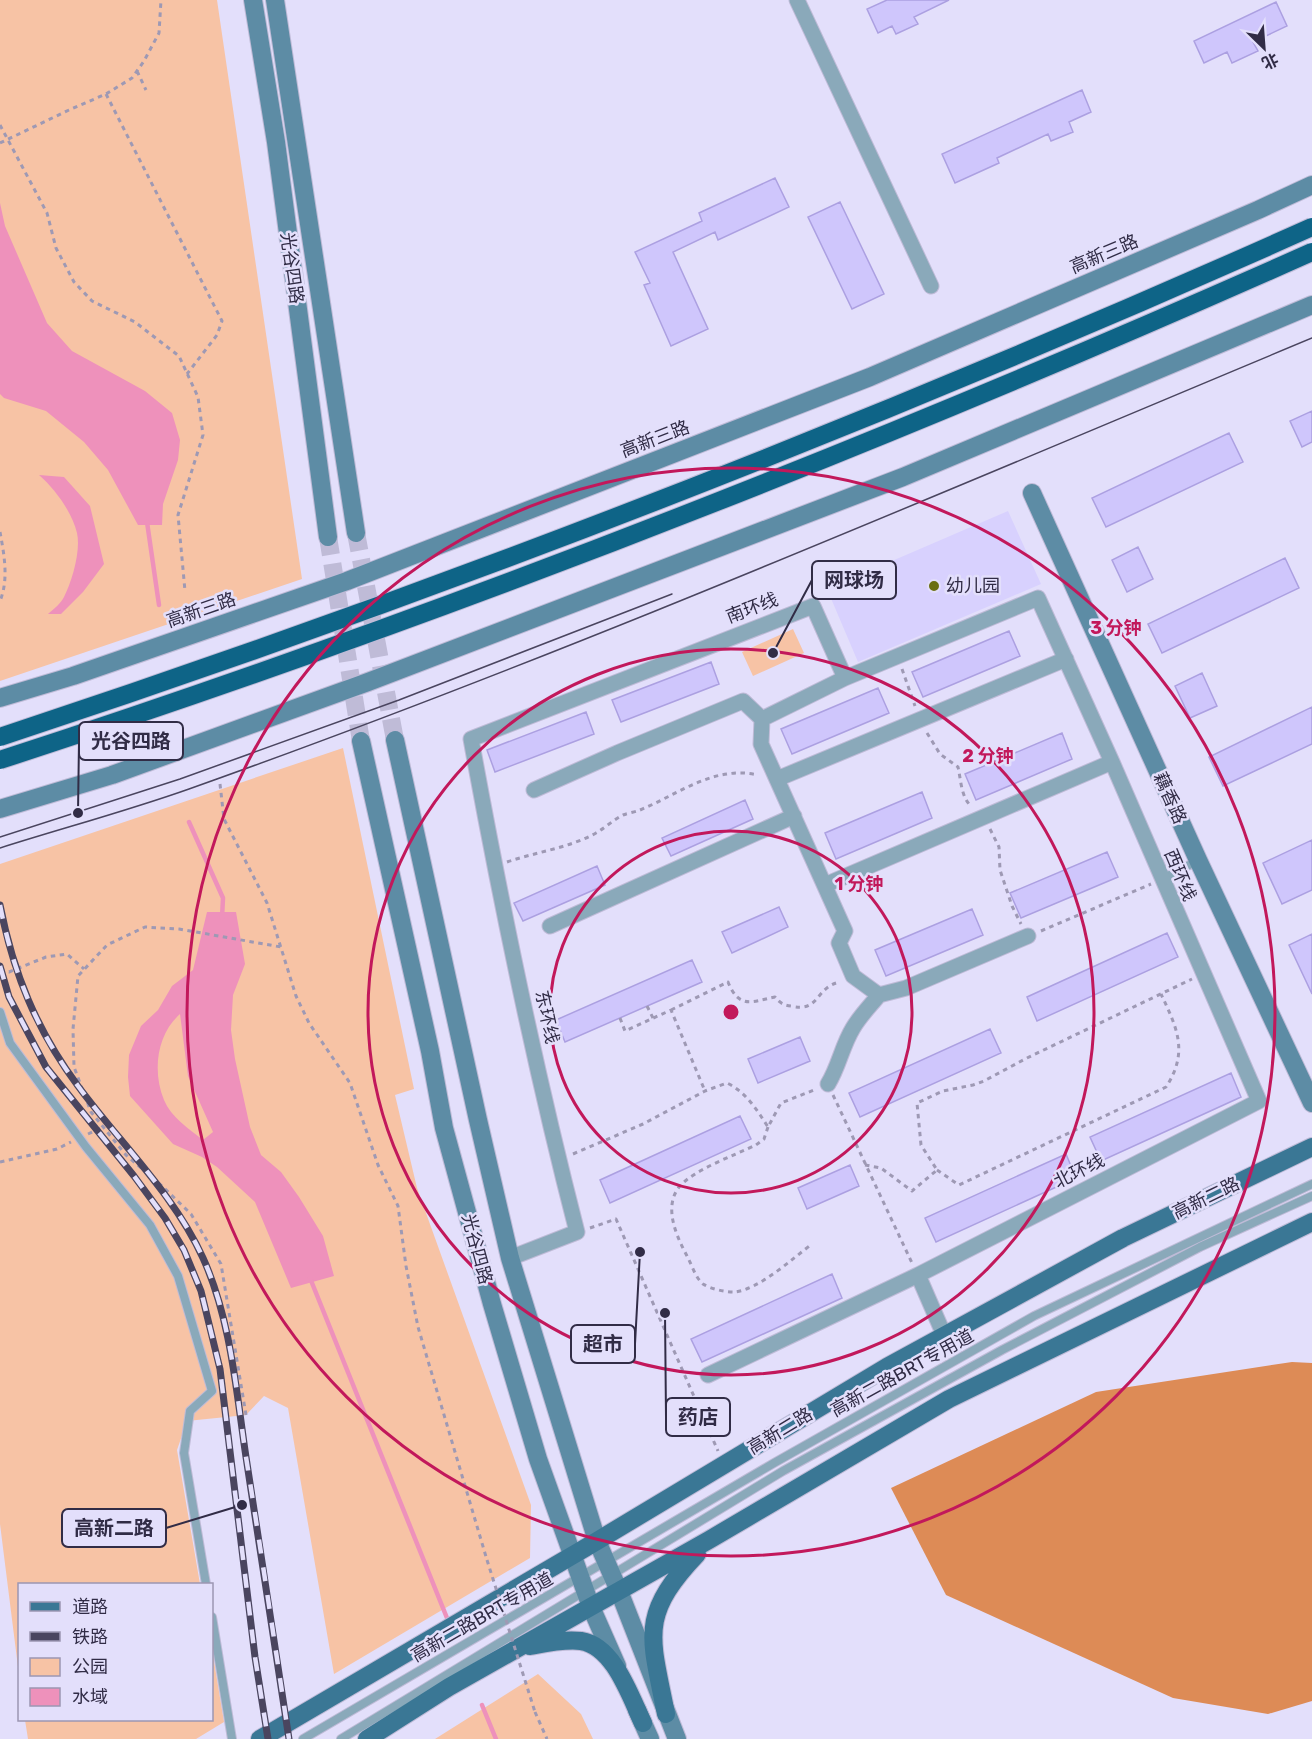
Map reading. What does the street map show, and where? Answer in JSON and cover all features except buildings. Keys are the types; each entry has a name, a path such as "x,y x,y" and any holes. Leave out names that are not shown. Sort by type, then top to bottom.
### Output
{"highway":[{"path":"0,737 160,684 444,584 725,475 1154,298 1312,227"},
{"path":"0,760 168,706 451,604 735,496 1174,314 1312,252"}],"main road":[{"name":"光谷四路","path":"253,0 277,153 328,537"},
{"name":"光谷四路","path":"275,0 356,533"},
{"name":"高新三路","path":"0,698 73,676 347,581 836,390 1312,185"},
{"path":"0,809 112,774 368,682 903,477 1312,305"},
{"name":"藕香路","path":"1032,493 1198,860 1312,1103"},
{"name":"光谷四路","path":"394,740 477,1120 510,1257 597,1541 677,1739"},
{"name":"光谷四路","path":"361,741 430,1051 444,1128 492,1304 538,1459 585,1592 646,1731"},
{"name":"高新二路","path":"260,1739 888,1367 1123,1238 1312,1147"},
{"path":"367,1739 449,1687 519,1647 585,1592 612,1576 709,1540 949,1399 1312,1222"},
{"path":"666,1714 653,1648 653,1626 657,1608 681,1571 709,1540"},
{"path":"519,1647 581,1641 596,1647 611,1659 646,1731"}],"street":[{"path":"797,0 931,286"},
{"name":"西环线","path":"897,657 1038,598 1112,762 1258,1101"},
{"name":"南环线","path":"471,738 813,606 845,678"},
{"path":"762,719 845,678 897,657"},
{"path":"777,779 1066,659"},
{"path":"534,790 742,701 762,719"},
{"path":"762,719 761,744 845,931 839,943 853,976 879,995"},
{"name":"东环线","path":"471,738 494,866 558,1161 577,1232"},
{"path":"825,885 1112,762"},
{"path":"550,926 794,816"},
{"path":"828,1084 836,1071 839,1058 853,1027 879,995 906,988 1028,936"},
{"name":"北环线","path":"708,1375 918,1275 1258,1101"},
{"path":"510,1257 577,1232"},
{"path":"918,1275 945,1335"}],"lane":[{"path":"1161,879 1198,860"},
{"path":"0,1012 10,1043 80,1138 150,1225 178,1276 212,1391 190,1411 184,1453 206,1583"},
{"name":"高新二路BRT专用道","path":"612,1576 774,1463 1034,1316 1312,1184"},
{"name":"高新二路BRT专用道","path":"341,1739 783,1471 1002,1350 1200,1247 1312,1196"},
{"name":"高新二路BRT专用道","path":"303,1739 585,1592"},
{"path":"213,1623 232,1739"}],"path":[{"path":"0,143 106,94 132,78 159,33 161,0"},
{"path":"137,71 146,90"},
{"path":"106,94 222,321 217,335 187,374"},
{"path":"0,125 47,213 56,248 74,282 93,301 135,322 179,356 198,397 203,435 178,515 185,591"},
{"path":"0,532 5,562 3,595 0,601"},
{"path":"897,657 923,728 932,738 940,754 958,767 968,804 984,816 999,847 1000,870 1012,906 1028,936 1161,879"},
{"path":"494,866 595,834 622,816 716,775 745,772 777,779"},
{"path":"220,784 224,819 267,903 296,996 309,1023 350,1083 378,1165 398,1206 406,1266 418,1327 487,1560 535,1712 547,1739"},
{"path":"246,1415 221,1264 191,1214 126,1155 91,1112 74,1067 73,1029 78,976 107,945 145,927 179,929 281,947"},
{"path":"0,970 9,972 46,957 67,954 84,969"},
{"path":"1161,994 1178,1031 1179,1052 1173,1078 1166,1087 959,1185 937,1170 921,1145 917,1103 943,1090 984,1081 1027,1058 1202,974"},
{"path":"620,1018 625,1031 728,982 738,999 746,1003 774,997 782,1005 802,1009 815,1002 826,987 853,976"},
{"path":"647,1006 653,1018"},
{"path":"671,1010 705,1091"},
{"path":"558,1161 643,1124 705,1091 727,1083 737,1088 756,1108 768,1127"},
{"path":"812,1244 757,1284 735,1292 714,1289 701,1282 678,1241 672,1223 674,1201 679,1187 699,1172 764,1139 782,1103 828,1084 864,1165 918,1275"},
{"path":"0,1162 57,1149 103,1127"},
{"path":"864,1165 881,1168 912,1191 937,1170"},
{"path":"577,1232 616,1219 718,1451"}],"shaded area":[{"name":"幼儿园","path":"1008,511 1041,584 858,662 827,589"},
{"path":"1292,1362 1312,1363 1312,1701 1268,1714 1173,1698 946,1595 891,1488 1096,1392"}],"green space":[{"path":"0,0 217,0 302,579 0,681"},
{"path":"793,629 804,653 753,676 742,652"},
{"path":"343,748 414,1089 395,1095 417,1188 531,1505 530,1558 334,1674 288,1408 264,1396 246,1415 187,1421 177,1450 200,1583 18,1583 18,1667 0,1524 0,864"},
{"path":"213,1655 224,1722 196,1739 28,1739 25,1721 213,1721"},
{"path":"538,1674 581,1714 593,1739 435,1739"}],"water":[{"path":"0,203 5,226 47,323 72,351 145,391 172,413 180,440 178,460 163,504 162,525 138,525 108,470 84,442 46,411 4,398 0,394"},
{"path":"39,475 64,477 90,506 104,564 83,592 61,614 48,614 63,599 70,583 77,557 77,533 62,501"},
{"path":"207,912 236,912 245,964 233,995 231,1030 250,1127 261,1155 281,1172 323,1236 334,1276 291,1288 255,1202 217,1167 202,1157 173,1144 130,1096 129,1055 141,1026 158,1010 172,986 193,970","holes":["180,1014 188,1076 213,1132 203,1140 171,1112 160,1089 158,1065 162,1042 172,1022"]}],"waterway":[{"path":"147,522 159,605"},
{"path":"189,822 223,898 222,918"},
{"path":"310,1278 447,1618"},
{"path":"482,1705 496,1739"}],"tunnel":[{"path":"356,533 395,740"},
{"path":"328,537 361,741"}],"tram line":[{"path":"0,848 189,789 472,683 754,571 1312,338"},
{"path":"0,837 180,779 399,700 672,594"}],"railway":[{"path":"0,905 20,978 28,1000 50,1044 78,1086 177,1212 203,1258 212,1282 231,1356 289,1739"},
{"path":"0,966 9,997 46,1067 165,1218 184,1250 201,1291 220,1369 255,1657 268,1739"}],"place":[{"name":"幼儿园","path":"934,586"},
{"name":"网球场","path":"773,653"},
{"name":"光谷四路","path":"78,813"},
{"name":"超市","path":"640,1252"},
{"name":"药店","path":"665,1313"},
{"name":"高新二路","path":"242,1505"}]}
